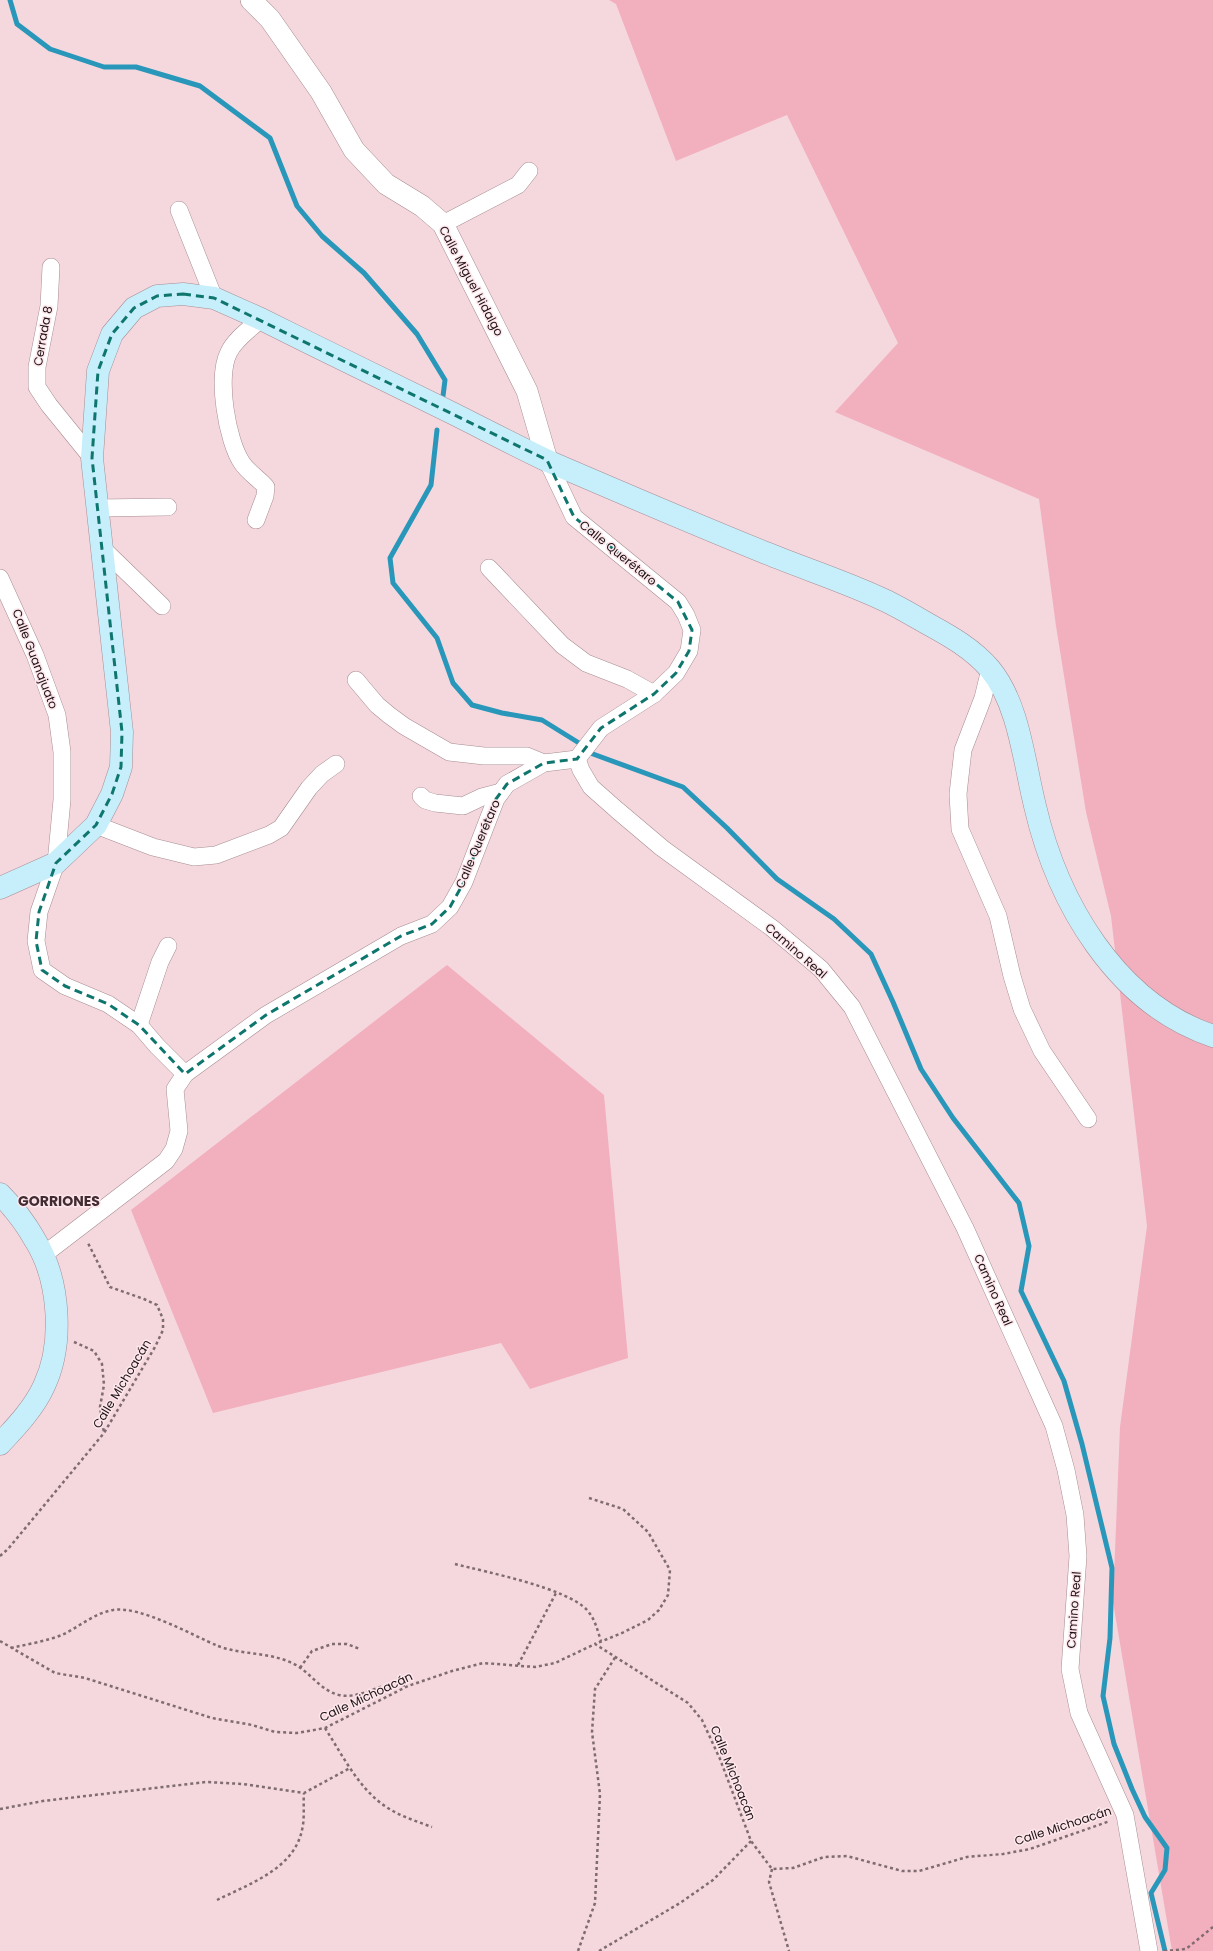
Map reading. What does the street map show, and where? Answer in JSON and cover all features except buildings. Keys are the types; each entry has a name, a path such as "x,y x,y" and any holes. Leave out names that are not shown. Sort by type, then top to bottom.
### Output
{"main road":[{"path":"0,888 56,863 96,826 112,794 121,767 122,732 92,458 98,371 112,334 134,308 157,296 184,294 214,298 261,319 547,460 762,551 884,600 964,645 990,669 1007,696 1019,734 1036,810 1055,874 1072,907 1107,960 1126,981 1158,1008 1199,1031 1213,1036"},
{"path":"0,1194 36,1240 51,1277 57,1318 56,1350 44,1386 24,1419 0,1444"}],"street":[{"name":"Calle Miguel Hidalgo","path":"251,0 270,19 321,92 354,150 386,184 422,206 443,224 527,391 547,460"},
{"path":"443,224 518,185 529,171"},
{"path":"179,210 214,298"},
{"name":"Cerrada 8","path":"51,267 49,306 37,367 37,387 49,405 92,458"},
{"path":"256,520 265,496 266,487 242,463 232,440 224,403 224,367 229,352 241,337 261,319"},
{"name":"Calle Querétaro","path":"42,1256 166,1161 174,1149 178,1131 175,1089 185,1074 266,1015 401,936 432,924 450,907 464,882 496,799 507,784 544,764 577,759 601,728 654,694 676,673 689,651 692,630 686,615 678,602 574,518 547,460"},
{"path":"97,508 168,507"},
{"path":"103,548 162,606"},
{"path":"489,568 562,645 586,663 628,679 654,694"},
{"name":"Calle Guanajuato","path":"0,578 35,655 57,715 62,752 62,800 56,863"},
{"path":"990,669 983,698 963,750 958,794 960,829 998,916 1012,976 1022,1009 1042,1051 1088,1119"},
{"path":"356,680 377,706 404,726 449,752 484,756 527,756 544,764"},
{"name":"Camino Real","path":"577,759 581,770 591,787 662,848 772,928 821,969 852,1007 965,1228 1054,1426 1075,1515 1078,1556 1070,1669 1079,1713 1125,1815 1149,1951"},
{"path":"96,826 153,847 194,858 216,855 269,835 280,828 309,788 322,774 336,764"},
{"path":"421,796 425,800 435,803 463,806 482,797 501,792"},
{"path":"56,863 39,912 36,941 42,970 65,986 108,1004 139,1025 157,1046 185,1074"},
{"path":"139,1025 160,962 168,946"}],"path":[{"name":"Calle Michoacán","path":"0,1556 8,1549 104,1433 155,1347 163,1330 163,1319 157,1305 144,1298 110,1287 80,1226"},
{"path":"56,1335 94,1351 102,1364 104,1385 100,1407 104,1433"},
{"path":"589,1498 623,1510 648,1532 670,1570 668,1596 659,1610 648,1620 595,1644"},
{"path":"455,1564 525,1582 572,1599 586,1609 595,1622 601,1640"},
{"path":"518,1665 556,1593"},
{"path":"11,1648 63,1634 88,1620 114,1610 139,1612 197,1635 219,1646 262,1654 293,1663 323,1689 340,1695 357,1695 394,1684 408,1686"},
{"name":"Calle Michoacán","path":"0,1641 55,1673 85,1678 212,1718 252,1725 275,1732 298,1733 325,1728 408,1686 452,1671 483,1663 535,1667 555,1663 595,1644 688,1703 702,1720 720,1759 751,1841 772,1869 793,1868 824,1858 847,1856 873,1861 902,1871 919,1871 967,1857 1003,1854 1030,1849 1125,1815"},
{"path":"300,1668 312,1651 332,1644 347,1644 360,1649"},
{"path":"578,1951 595,1903 600,1794 592,1732 595,1689 616,1656"},
{"path":"325,1728 356,1778 378,1801 405,1817 432,1827"},
{"path":"0,1809 43,1801 206,1782 243,1784 304,1793 350,1768"},
{"path":"217,1900 284,1863 294,1850 302,1830 304,1793"},
{"path":"599,1951 680,1903 713,1880 751,1841"},
{"path":"772,1869 769,1882 789,1951"},
{"path":"1163,1951 1186,1949 1213,1927"}],"highlighted area":[{"path":"183,294 214,298 547,460 574,517 678,602 692,630 689,651 676,673 654,694 601,728 577,759 544,763 507,784 496,799 464,882 450,907 432,924 401,936 266,1015 185,1074 139,1025 108,1004 65,986 42,970 36,941 39,912 56,863 96,825 112,794 121,767 122,732 92,458 98,371 112,334 134,308 157,296"}],"shaded area":[{"path":"609,0 1213,0 1213,1951 1172,1951 1113,1602 1120,1427 1147,1226 1111,916 1086,812 1056,626 1039,499 835,412 898,343 787,115 676,161 616,4"},
{"path":"447,965 604,1095 628,1358 530,1389 501,1343 213,1413 131,1210"}],"waterway":[{"path":"10,0 17,24 50,49 104,67 136,67 200,86 270,138 297,206 322,236 364,273 417,334 445,380 443,396"},
{"path":"437,430 431,485 390,558 393,583 437,638 453,683 472,705 502,713 542,720 579,743 593,754 683,787 727,828 777,879 834,919 871,954 921,1069 953,1118 1019,1203 1029,1246 1021,1291 1064,1381 1082,1444 1112,1568 1110,1638 1103,1696 1114,1744 1145,1817 1167,1848 1165,1870 1151,1893 1165,1951"}],"district":[{"name":"GORRIONES","path":"59,1201"}]}
